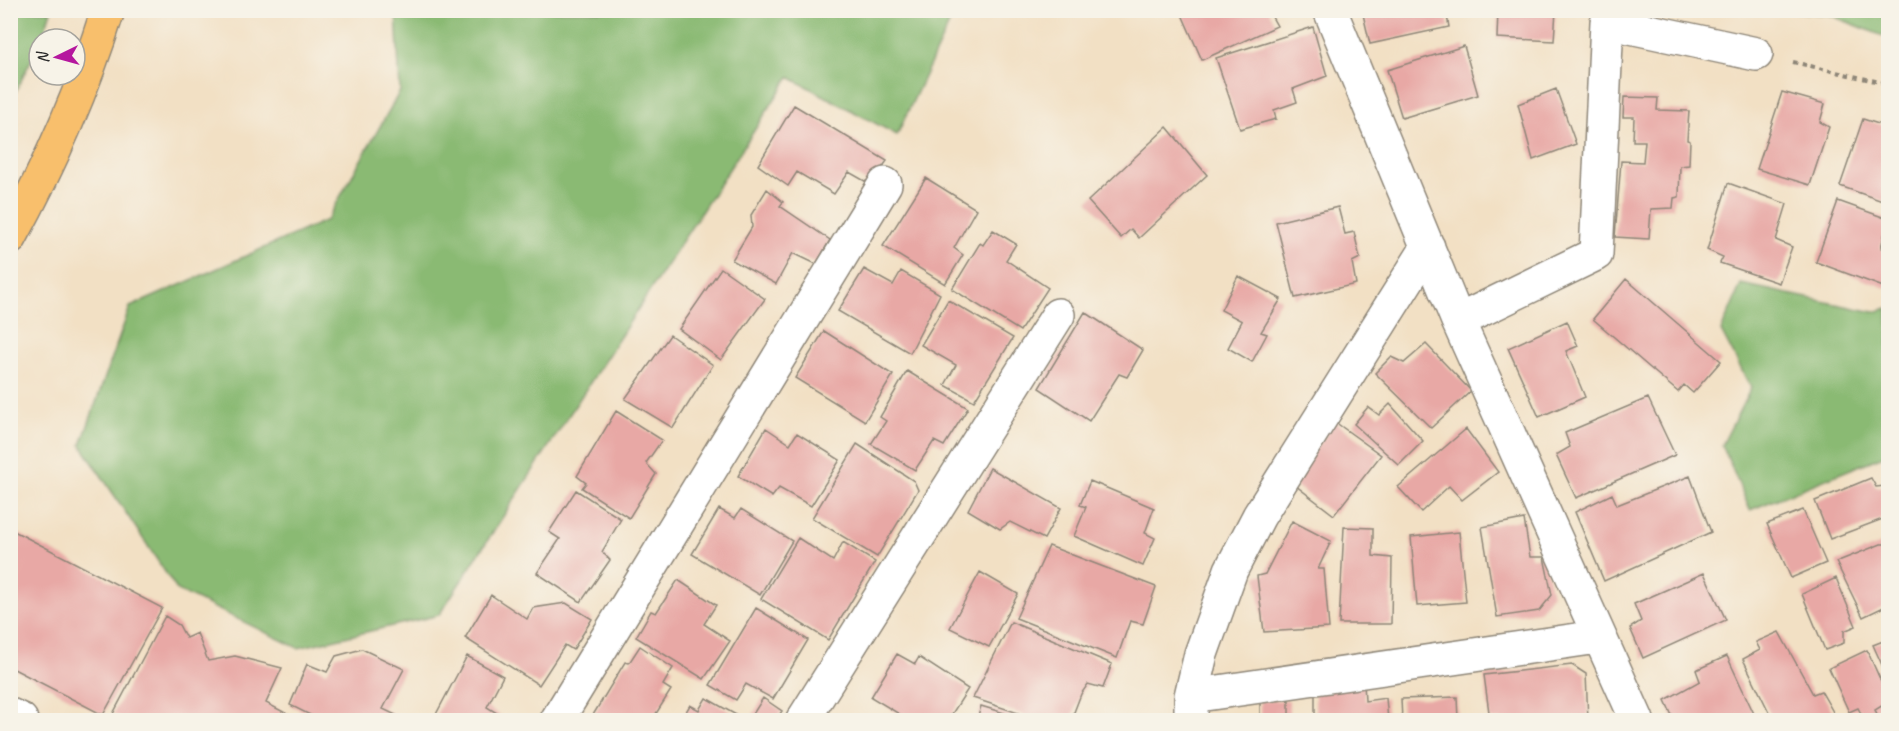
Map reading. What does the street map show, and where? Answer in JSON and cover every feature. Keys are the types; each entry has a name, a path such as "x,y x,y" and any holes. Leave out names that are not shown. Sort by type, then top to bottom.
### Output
{"main road":[{"path":"10,238 66,127 92,60 108,10"}],"street":[{"path":"1330,10 1458,321 1637,720"},
{"path":"1458,321 1596,254 1607,22 1756,54"},
{"path":"557,720 885,184"},
{"path":"1428,247 1259,516 1232,570 1200,654 1191,708 1598,637"},
{"path":"803,720 1058,315"},
{"path":"10,715 21,720"}],"path":[{"path":"1756,54 1888,84"}],"green space":[{"path":"11,10 51,11 46,27 27,27 27,68 11,101"},
{"path":"396,11 955,11 897,135 789,77 439,615 298,648 177,590 81,445 130,307 327,220 400,91"},
{"path":"1790,11 1888,11 1888,38 1830,15"},
{"path":"1741,284 1874,312 1888,308 1888,454 1750,510 1722,445 1751,388 1721,331"}],"building":[{"path":"1180,10 1268,10 1277,26 1202,60"},
{"path":"1362,10 1446,10 1449,27 1370,44"},
{"path":"1498,10 1556,10 1554,41 1497,38"},
{"path":"1313,27 1327,76 1293,89 1297,102 1274,110 1276,119 1240,129 1216,58"},
{"path":"1464,46 1478,95 1402,118 1387,70"},
{"path":"1556,89 1576,144 1533,160 1518,104"},
{"path":"1782,92 1825,104 1820,122 1829,127 1810,185 1757,169"},
{"path":"1624,97 1658,98 1657,110 1689,111 1687,140 1690,141 1689,165 1680,166 1679,197 1674,198 1673,208 1651,209 1649,239 1615,237 1621,161 1643,162 1645,141 1633,141 1634,117 1623,117"},
{"path":"794,105 887,161 870,184 849,172 834,194 797,172 788,186 758,165"},
{"path":"1863,119 1888,127 1888,203 1840,186"},
{"path":"1167,127 1207,175 1139,238 1131,229 1121,238 1088,201"},
{"path":"926,178 976,209 954,248 963,255 945,284 883,246"},
{"path":"1728,183 1787,204 1776,240 1792,247 1779,283 1720,263 1723,257 1707,250"},
{"path":"767,189 783,202 780,206 830,240 816,264 793,253 776,284 732,260 752,227 751,215"},
{"path":"1838,201 1888,219 1881,248 1888,252 1886,288 1816,262"},
{"path":"1338,207 1345,234 1354,232 1360,258 1352,262 1356,284 1295,298 1276,222"},
{"path":"993,230 1016,244 1006,260 1048,288 1020,331 952,289 980,243 983,245"},
{"path":"721,268 765,299 721,360 679,329"},
{"path":"864,269 893,285 901,271 940,294 910,353 838,311"},
{"path":"1238,276 1281,299 1261,332 1267,334 1252,362 1228,348 1242,321 1221,310"},
{"path":"1626,279 1721,361 1693,393 1684,385 1678,392 1593,319"},
{"path":"948,300 1013,338 974,401 945,385 956,365 921,345"},
{"path":"1085,312 1143,350 1127,377 1119,374 1089,421 1039,388"},
{"path":"1567,321 1578,346 1566,351 1585,397 1539,417 1508,348"},
{"path":"824,331 893,375 865,421 795,378"},
{"path":"670,335 713,365 673,428 625,399"},
{"path":"1426,344 1471,391 1431,428 1375,373 1391,357 1404,363"},
{"path":"907,371 968,408 944,446 934,441 915,470 871,444 886,421 880,417"},
{"path":"1648,398 1675,455 1576,498 1556,455 1570,447 1565,433"},
{"path":"1390,404 1423,441 1399,465 1354,424 1368,407 1379,415"},
{"path":"616,411 662,440 646,463 656,474 629,518 582,488 586,483 577,476"},
{"path":"1335,422 1381,455 1334,515 1291,482"},
{"path":"766,428 790,444 797,433 840,460 811,506 779,488 772,497 738,476"},
{"path":"1466,429 1498,472 1462,500 1449,486 1421,512 1398,487"},
{"path":"857,444 914,481 918,490 877,557 812,518"},
{"path":"990,468 1061,508 1044,539 1010,522 1000,529 968,510"},
{"path":"1690,476 1711,532 1604,581 1575,512 1612,494 1617,505"},
{"path":"1871,478 1876,487 1885,486 1888,494 1888,517 1830,539 1815,501"},
{"path":"1090,481 1154,508 1145,533 1155,538 1143,566 1074,536 1086,507 1080,505"},
{"path":"576,490 621,519 602,552 610,560 581,602 537,573 560,539 549,532"},
{"path":"719,509 735,518 741,509 792,541 760,595 692,554"},
{"path":"1803,510 1826,563 1791,578 1767,524"},
{"path":"1524,519 1530,557 1544,557 1552,595 1539,611 1497,617 1482,527"},
{"path":"1292,521 1331,541 1318,569 1324,569 1329,628 1264,632 1257,576 1265,574"},
{"path":"1344,527 1373,528 1373,556 1392,558 1391,624 1339,624"},
{"path":"10,529 162,608 103,715 10,667"},
{"path":"1459,532 1466,602 1417,606 1411,537"},
{"path":"798,538 833,561 843,542 875,562 828,640 761,599"},
{"path":"1881,544 1888,544 1888,605 1863,617 1836,562"},
{"path":"1049,546 1156,587 1143,624 1130,621 1117,658 1016,618"},
{"path":"980,572 1018,594 989,647 950,628"},
{"path":"1704,573 1726,620 1643,658 1630,628 1641,621 1634,604"},
{"path":"1836,578 1856,626 1844,631 1844,643 1825,650 1802,594"},
{"path":"678,580 716,605 704,624 730,641 704,679 636,637 651,611 656,613"},
{"path":"491,595 527,619 533,608 566,603 592,619 573,650 565,645 539,685 465,638"},
{"path":"756,608 808,640 773,699 746,684 736,700 710,685"},
{"path":"165,616 179,625 186,638 197,633 208,661 235,656 282,668 266,703 299,720 126,720 113,714"},
{"path":"1011,622 1112,664 1103,688 1088,684 1081,694 1071,720 1048,717 1047,720 1039,720 973,698"},
{"path":"1779,632 1813,694 1821,691 1837,719 1782,720 1780,717 1773,720 1743,659 1760,650 1756,642"},
{"path":"1888,639 1888,678 1873,645"},
{"path":"640,646 673,668 663,685 671,690 652,720 590,720 625,662 629,663"},
{"path":"362,649 404,669 383,709 406,720 320,720 290,705 307,664 327,672 336,656"},
{"path":"1867,650 1888,697 1888,702 1875,710 1877,715 1864,719 1858,708 1849,712 1829,668"},
{"path":"897,654 915,664 919,657 968,689 948,720 909,720 871,697"},
{"path":"467,656 503,676 487,707 508,720 433,720"},
{"path":"1727,656 1756,718 1751,720 1674,720 1665,700 1700,681 1696,670"},
{"path":"1572,665 1586,674 1588,720 1490,720 1484,675"},
{"path":"1364,682 1365,701 1386,698 1388,720 1315,720 1315,685"},
{"path":"1457,697 1458,720 1402,720 1401,699"},
{"path":"706,698 745,720 681,720 690,705 699,710"},
{"path":"763,698 782,711 776,720 764,720 753,714"},
{"path":"1289,700 1289,720 1222,720 1260,716 1260,701"},
{"path":"981,706 1027,720 977,720"}]}
